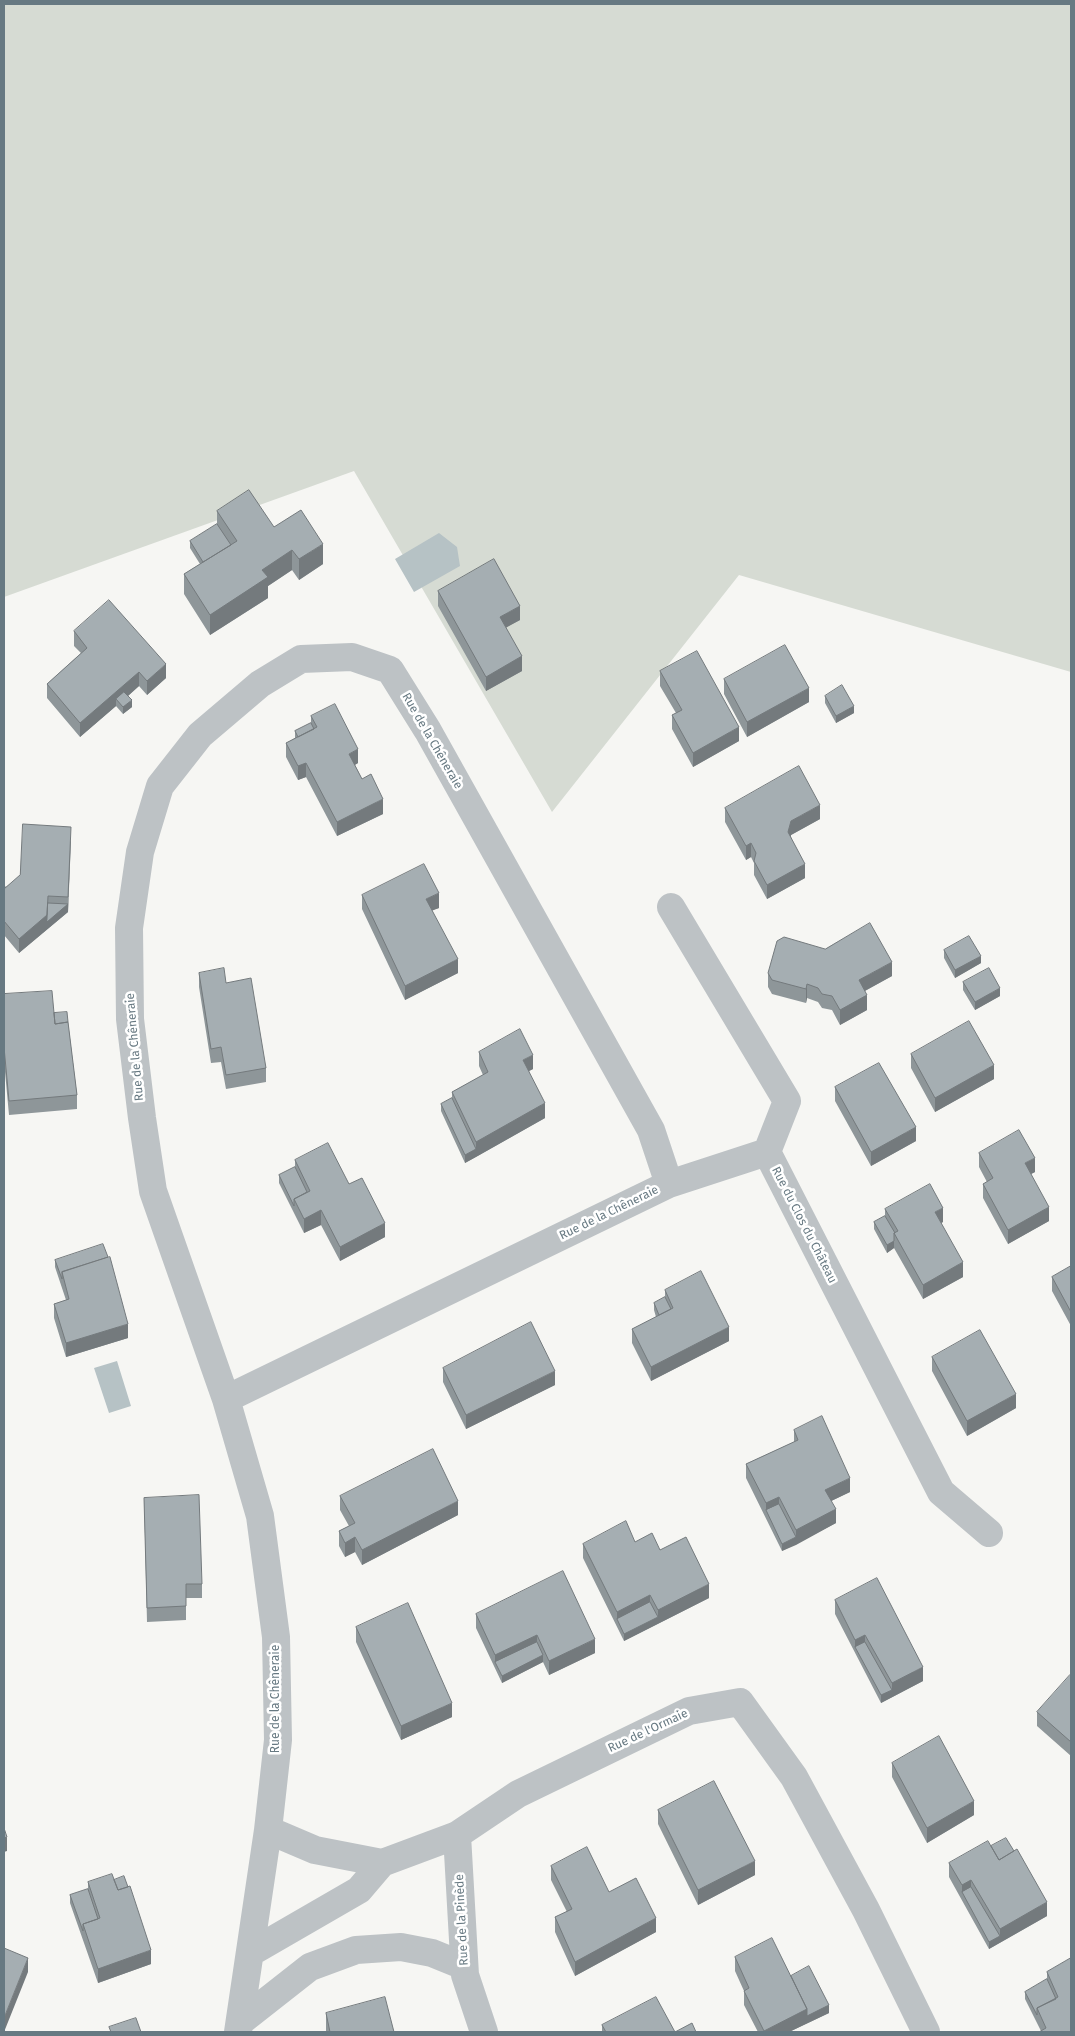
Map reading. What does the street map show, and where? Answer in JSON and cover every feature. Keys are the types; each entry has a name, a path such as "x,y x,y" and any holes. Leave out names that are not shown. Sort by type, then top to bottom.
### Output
{"street":[{"name":"Rue de la Chêneraie","path":"226,1399 669,1184 651,1130 433,739 390,670 352,657 301,659 260,684 200,735 160,786 140,852 129,928 130,1019 153,1191 226,1399 260,1516 276,1636 278,1740 268,1830 239,2027"},
{"name":"Rue du Clos du Château","path":"670,907 787,1101 767,1152 941,1492 989,1533"},
{"path":"669,1184 767,1152"},
{"name":"Rue de l'Ormaie","path":"382,1864 457,1835 518,1794 689,1710 740,1702 794,1777 866,1910 926,2032"},
{"path":"268,1830 315,1850 382,1864"},
{"name":"Rue de la Pinède","path":"457,1835 465,1975 484,2032"},
{"path":"250,1953 358,1890 382,1864"},
{"path":"239,2027 310,1967 356,1950 401,1947 432,1953 464,1966"}],"shaded area":[{"path":"4,4 1071,4 1071,672 739,575 552,812 354,471 4,597"},
{"path":"439,533 457,547 460,566 414,592 395,559"},
{"path":"117,1361 131,1406 109,1413 94,1368"}],"building":[{"path":"249,490 274,527 301,510 323,544 299,559 292,550 262,570 268,577 210,615 184,574 237,541 217,511"},
{"path":"217,524 231,545 203,562 190,541"},
{"path":"494,559 520,606 500,617 522,656 486,677 438,591"},
{"path":"109,600 166,664 147,681 139,672 80,723 47,684 87,648 74,631"},
{"path":"785,645 809,688 747,722 724,679"},
{"path":"697,651 739,727 693,753 672,715 682,710 660,671"},
{"path":"842,685 854,706 836,716 825,696"},
{"path":"124,692 132,700 123,707 116,699"},
{"path":"335,704 358,749 349,754 362,779 371,774 383,799 337,822 306,763 298,766 286,743 317,727 311,716"},
{"path":"311,723 314,729 298,737 295,731"},
{"path":"799,766 820,805 791,821 788,832 805,864 767,885 754,861 756,853 751,843 746,846 725,808"},
{"path":"23,824 71,827 68,897 48,896 47,915 19,939 4,921 4,889 20,875"},
{"path":"424,864 439,893 426,899 458,959 405,986 362,895"},
{"path":"48,903 68,904 47,922"},
{"path":"870,923 892,962 859,980 867,995 840,1010 832,996 822,994 818,988 807,984 806,989 772,980 768,973 777,941 784,937 825,949"},
{"path":"969,936 981,956 955,970 944,950"},
{"path":"224,968 226,983 251,978 266,1068 226,1075 221,1047 211,1049 199,973"},
{"path":"989,968 1000,988 975,1002 963,982"},
{"path":"52,991 55,1024 68,1022 77,1095 9,1101 4,1047 4,994"},
{"path":"67,1012 68,1022 55,1024 54,1013"},
{"path":"969,1021 994,1065 935,1098 911,1054"},
{"path":"520,1029 533,1055 523,1060 545,1103 476,1142 452,1092 488,1072 479,1052"},
{"path":"879,1063 916,1127 871,1152 835,1087"},
{"path":"452,1098 476,1149 465,1155 441,1104"},
{"path":"1019,1130 1035,1158 1025,1163 1049,1207 1008,1230 983,1184 993,1178 979,1153"},
{"path":"328,1143 349,1184 362,1178 385,1223 340,1247 321,1210 304,1219 294,1199 310,1191 295,1160"},
{"path":"295,1167 307,1192 294,1199 294,1206 279,1175"},
{"path":"930,1184 943,1208 935,1212 963,1262 923,1285 894,1233 898,1231 885,1209"},
{"path":"885,1216 895,1233 894,1241 887,1245 874,1222"},
{"path":"103,1244 108,1257 62,1272 62,1279 55,1260"},
{"path":"110,1257 128,1324 66,1343 54,1304 69,1299 62,1272"},
{"path":"1071,1266 1071,1312 1052,1277"},
{"path":"701,1271 729,1327 651,1367 632,1329 673,1308 665,1290"},
{"path":"665,1297 671,1309 659,1315 654,1303"},
{"path":"531,1322 555,1371 466,1415 443,1368"},
{"path":"980,1330 1016,1394 967,1421 932,1357"},
{"path":"822,1416 850,1478 825,1490 836,1509 796,1530 779,1497 766,1503 746,1464 798,1440 794,1430"},
{"path":"433,1449 458,1501 362,1550 355,1537 345,1543 339,1531 355,1523 340,1496"},
{"path":"199,1495 202,1584 186,1584 186,1606 147,1608 144,1498"},
{"path":"779,1504 796,1537 782,1544 766,1510"},
{"path":"626,1521 635,1542 652,1533 660,1550 686,1537 709,1584 658,1610 650,1595 617,1612 583,1544"},
{"path":"563,1571 595,1639 549,1661 537,1635 495,1655 476,1614"},
{"path":"877,1578 923,1667 892,1683 865,1635 855,1640 835,1600"},
{"path":"650,1602 658,1617 624,1634 617,1619"},
{"path":"408,1603 452,1703 401,1726 356,1627"},
{"path":"537,1642 543,1655 502,1676 495,1662"},
{"path":"865,1642 892,1690 881,1695 855,1647"},
{"path":"1071,1676 1071,1742 1037,1712"},
{"path":"939,1736 974,1801 927,1828 892,1763"},
{"path":"714,1781 755,1861 698,1890 658,1810"},
{"path":"1006,1838 1014,1851 999,1860 991,1846"},
{"path":"988,1841 999,1860 1017,1849 1047,1902 1000,1929 971,1880 962,1885 949,1863"},
{"path":"587,1847 609,1892 636,1878 656,1918 575,1962 555,1917 572,1909 551,1866"},
{"path":"112,1874 118,1890 130,1886 151,1950 98,1969 83,1924 100,1918 88,1882"},
{"path":"124,1876 128,1887 118,1890 114,1880"},
{"path":"971,1887 1000,1936 989,1942 962,1892"},
{"path":"88,1889 98,1919 83,1924 83,1931 70,1895"},
{"path":"772,1938 807,2009 764,2031 744,1991 749,1988 735,1957"},
{"path":"4,1948 28,1958 4,2018"},
{"path":"1071,1958 1071,2032 1039,2032 1046,2028 1037,2008 1058,1997 1047,1972"},
{"path":"809,1966 829,2005 807,2016 807,2009 791,1976"},
{"path":"1047,1979 1056,1999 1037,2008 1037,2015 1025,1992"},
{"path":"385,1997 394,2032 330,2032 326,2013"},
{"path":"656,1997 675,2032 606,2032 602,2025"},
{"path":"136,2018 141,2032 111,2032 109,2027"},
{"path":"692,2023 696,2032 675,2032"}]}
